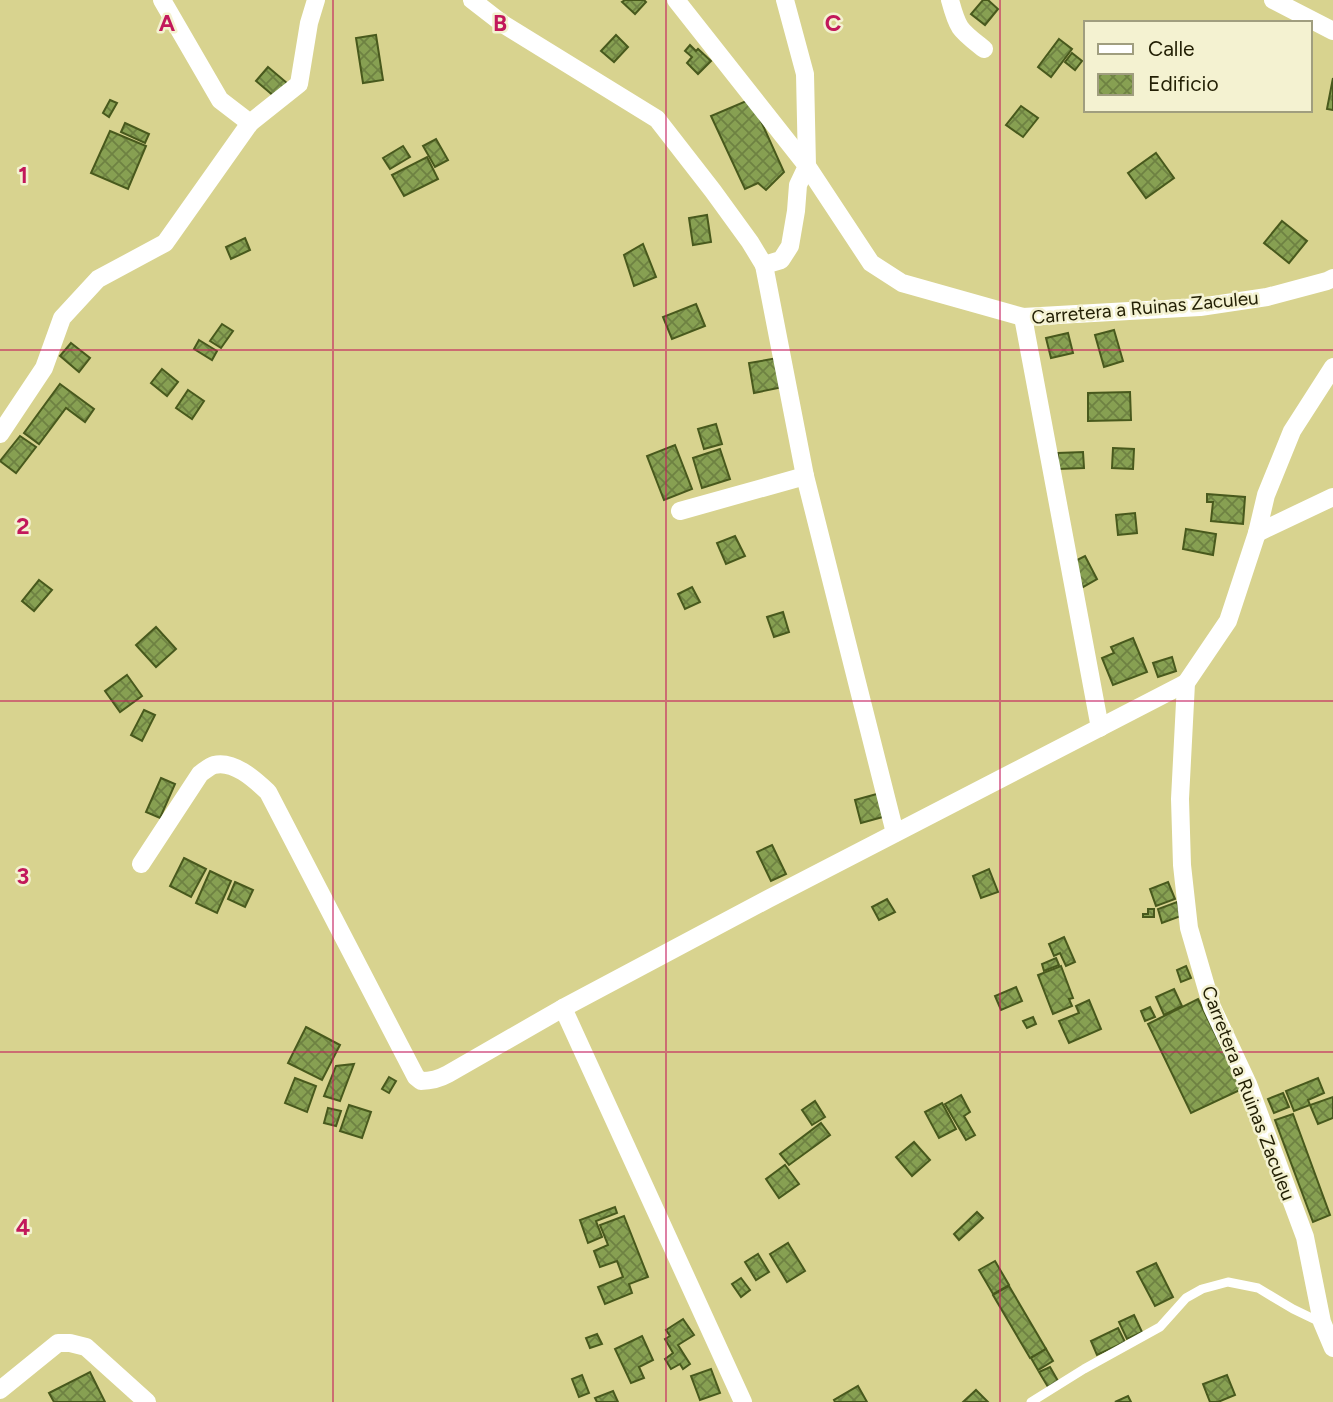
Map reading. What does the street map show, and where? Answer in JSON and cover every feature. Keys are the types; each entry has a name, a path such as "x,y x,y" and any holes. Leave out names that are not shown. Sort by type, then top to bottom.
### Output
{"street":[{"path":"162,0 220,100 250,123"},
{"path":"0,435 44,368 62,318 98,279 165,243 250,123 299,84 309,23 316,0"},
{"path":"472,0 503,24 657,119 713,191 764,265 805,476 895,833"},
{"name":"Carretera a Ruinas Zaculeu","path":"676,0 807,166 871,263 902,283 1023,317 1200,306 1267,297 1333,278"},
{"path":"764,265 781,260 790,246 798,185 807,166 805,74 785,0"},
{"path":"950,0 957,23 964,33 984,49"},
{"path":"1273,0 1333,31"},
{"path":"1023,317 1100,728"},
{"path":"141,864 200,774 213,765 224,765 242,771 268,792 416,1076 421,1081 439,1079 563,1008 1186,683 1228,621 1257,533 1266,495 1292,431 1333,367"},
{"path":"680,511 805,476"},
{"path":"1257,533 1333,497"},
{"name":"Carretera a Ruinas Zaculeu","path":"1186,683 1180,799 1182,865 1189,928 1212,1007 1248,1084 1305,1237 1322,1322 1333,1348"},
{"path":"563,1008 743,1402"},
{"path":"0,1390 58,1343 71,1343 86,1347 147,1402"}],"lane":[{"path":"1031,1402 1160,1326 1186,1298 1202,1289 1228,1282 1258,1288 1293,1309 1322,1322"}],"building":[{"path":"983,0 988,0 998,9 985,25 971,14"},
{"path":"622,2 646,2 635,14"},
{"path":"376,35 383,80 363,83 356,38"},
{"path":"616,35 628,47 614,62 601,51"},
{"path":"1059,39 1072,49 1051,77 1038,67"},
{"path":"690,45 711,61 698,74 687,63 692,57 685,51"},
{"path":"1072,53 1082,61 1075,70 1065,62"},
{"path":"268,67 287,83 275,97 256,81"},
{"path":"1333,78 1333,110 1327,109"},
{"path":"751,99 784,172 766,190 758,183 745,189 711,116"},
{"path":"110,100 117,103 109,117 103,113"},
{"path":"1021,106 1038,118 1023,137 1006,125"},
{"path":"125,123 149,134 145,143 121,132"},
{"path":"110,131 146,146 128,189 91,173"},
{"path":"436,139 448,160 435,167 423,146"},
{"path":"403,146 410,157 390,169 383,158"},
{"path":"1156,153 1174,178 1146,198 1128,173"},
{"path":"427,157 438,179 404,196 392,175"},
{"path":"707,215 711,242 693,245 689,218"},
{"path":"1282,221 1307,241 1289,263 1264,243"},
{"path":"245,238 250,250 231,259 226,247"},
{"path":"643,244 656,277 634,286 624,255"},
{"path":"696,304 705,326 672,339 663,317"},
{"path":"222,324 233,331 221,348 210,341"},
{"path":"1114,330 1123,361 1104,367 1095,335"},
{"path":"1068,333 1073,353 1051,358 1046,338"},
{"path":"199,340 217,351 212,360 194,349"},
{"path":"71,343 90,358 79,372 60,356"},
{"path":"778,358 783,387 754,393 749,363"},
{"path":"162,369 178,382 167,396 151,383"},
{"path":"60,384 94,409 85,422 66,408 39,444 24,433"},
{"path":"188,390 204,401 192,419 176,408"},
{"path":"1130,392 1131,420 1088,421 1088,393"},
{"path":"716,424 722,444 704,449 698,429"},
{"path":"20,436 36,447 16,473 0,461"},
{"path":"675,445 692,489 664,500 647,456"},
{"path":"1113,448 1134,449 1133,469 1112,468"},
{"path":"720,449 730,479 702,488 693,458"},
{"path":"1083,452 1084,468 1058,469 1058,453"},
{"path":"1207,494 1245,497 1243,524 1211,521 1213,502 1207,502"},
{"path":"1135,513 1137,533 1118,535 1116,515"},
{"path":"1186,529 1216,534 1213,555 1183,549"},
{"path":"735,536 745,556 726,564 717,543"},
{"path":"1085,556 1097,579 1083,587 1071,563"},
{"path":"39,580 52,590 34,611 22,601"},
{"path":"692,587 700,602 685,609 678,594"},
{"path":"783,612 789,632 774,637 767,617"},
{"path":"156,627 176,649 156,667 136,645"},
{"path":"1133,638 1147,672 1113,685 1102,658 1114,653 1111,647"},
{"path":"1172,657 1176,671 1158,677 1153,663"},
{"path":"127,675 142,696 120,712 105,691"},
{"path":"144,710 155,715 142,741 131,735"},
{"path":"161,778 175,784 160,818 146,812"},
{"path":"884,792 890,815 861,823 855,800"},
{"path":"772,845 786,874 771,881 757,852"},
{"path":"184,858 206,869 191,897 170,886"},
{"path":"989,869 998,892 981,898 973,876"},
{"path":"210,871 231,881 217,913 196,903"},
{"path":"235,882 253,890 245,907 228,899"},
{"path":"1168,882 1175,899 1156,906 1150,889"},
{"path":"887,899 895,912 879,920 872,907"},
{"path":"1177,902 1181,916 1162,923 1158,909"},
{"path":"1148,909 1154,909 1154,917 1143,917 1143,914 1148,914"},
{"path":"1064,937 1075,962 1066,966 1060,953 1054,956 1049,944"},
{"path":"1056,958 1059,965 1044,971 1042,964"},
{"path":"1061,966 1073,998 1069,999 1072,1006 1053,1014 1038,975"},
{"path":"1186,966 1191,978 1181,982 1177,970"},
{"path":"1016,987 1022,1001 1001,1010 995,996"},
{"path":"1174,989 1182,1006 1164,1015 1156,997"},
{"path":"1198,999 1242,1089 1191,1113 1148,1024"},
{"path":"1089,1000 1101,1029 1069,1043 1059,1021 1079,1013 1076,1006"},
{"path":"1150,1007 1155,1017 1145,1021 1141,1011"},
{"path":"1033,1017 1036,1024 1027,1028 1023,1021"},
{"path":"306,1027 340,1045 322,1080 288,1063"},
{"path":"354,1064 340,1101 324,1096 336,1066"},
{"path":"389,1077 396,1081 389,1093 382,1089"},
{"path":"295,1078 316,1086 307,1112 285,1103"},
{"path":"1318,1078 1324,1093 1308,1100 1310,1105 1294,1111 1286,1091"},
{"path":"1283,1093 1289,1107 1274,1113 1268,1099"},
{"path":"961,1095 970,1112 964,1116 975,1135 966,1140 945,1104"},
{"path":"1333,1097 1333,1118 1318,1124 1310,1105"},
{"path":"815,1101 825,1117 812,1125 802,1110"},
{"path":"942,1103 956,1129 939,1138 925,1112"},
{"path":"349,1105 371,1112 362,1138 340,1131"},
{"path":"328,1108 341,1111 336,1126 324,1123"},
{"path":"1293,1114 1330,1215 1313,1222 1275,1120"},
{"path":"821,1123 830,1135 789,1165 780,1154"},
{"path":"914,1142 930,1160 912,1176 896,1157"},
{"path":"785,1165 799,1184 779,1198 766,1179"},
{"path":"615,1207 617,1213 596,1221 602,1237 588,1243 580,1220"},
{"path":"977,1212 983,1218 959,1240 954,1234"},
{"path":"624,1216 648,1277 629,1284 632,1293 605,1304 598,1287 623,1277 617,1261 600,1267 594,1251 608,1245 600,1225"},
{"path":"788,1243 805,1271 787,1282 770,1254"},
{"path":"758,1254 769,1272 756,1280 745,1262"},
{"path":"995,1261 1009,1285 993,1294 979,1270"},
{"path":"1156,1263 1173,1297 1155,1306 1137,1272"},
{"path":"741,1278 750,1290 741,1297 732,1284"},
{"path":"1009,1286 1046,1349 1030,1358 993,1295"},
{"path":"1134,1315 1142,1332 1127,1339 1119,1322"},
{"path":"683,1319 694,1335 678,1345 690,1364 683,1369 680,1364 671,1369 665,1359 673,1353 665,1339 670,1336 666,1330"},
{"path":"1118,1328 1125,1342 1097,1355 1091,1341"},
{"path":"597,1334 602,1344 590,1348 586,1338"},
{"path":"642,1336 653,1360 639,1367 644,1378 631,1383 615,1349"},
{"path":"1046,1349 1053,1361 1038,1370 1031,1358"},
{"path":"1050,1367 1058,1381 1048,1387 1039,1372"},
{"path":"711,1369 720,1393 700,1400 691,1376"},
{"path":"90,1372 105,1402 54,1402 49,1393"},
{"path":"582,1375 589,1393 579,1397 572,1379"},
{"path":"1227,1375 1235,1395 1218,1402 1210,1402 1203,1384"},
{"path":"858,1386 867,1402 835,1402 834,1400"},
{"path":"976,1390 988,1402 963,1402"},
{"path":"613,1391 618,1402 597,1402 595,1398"},
{"path":"1128,1396 1131,1402 1115,1402"}]}
